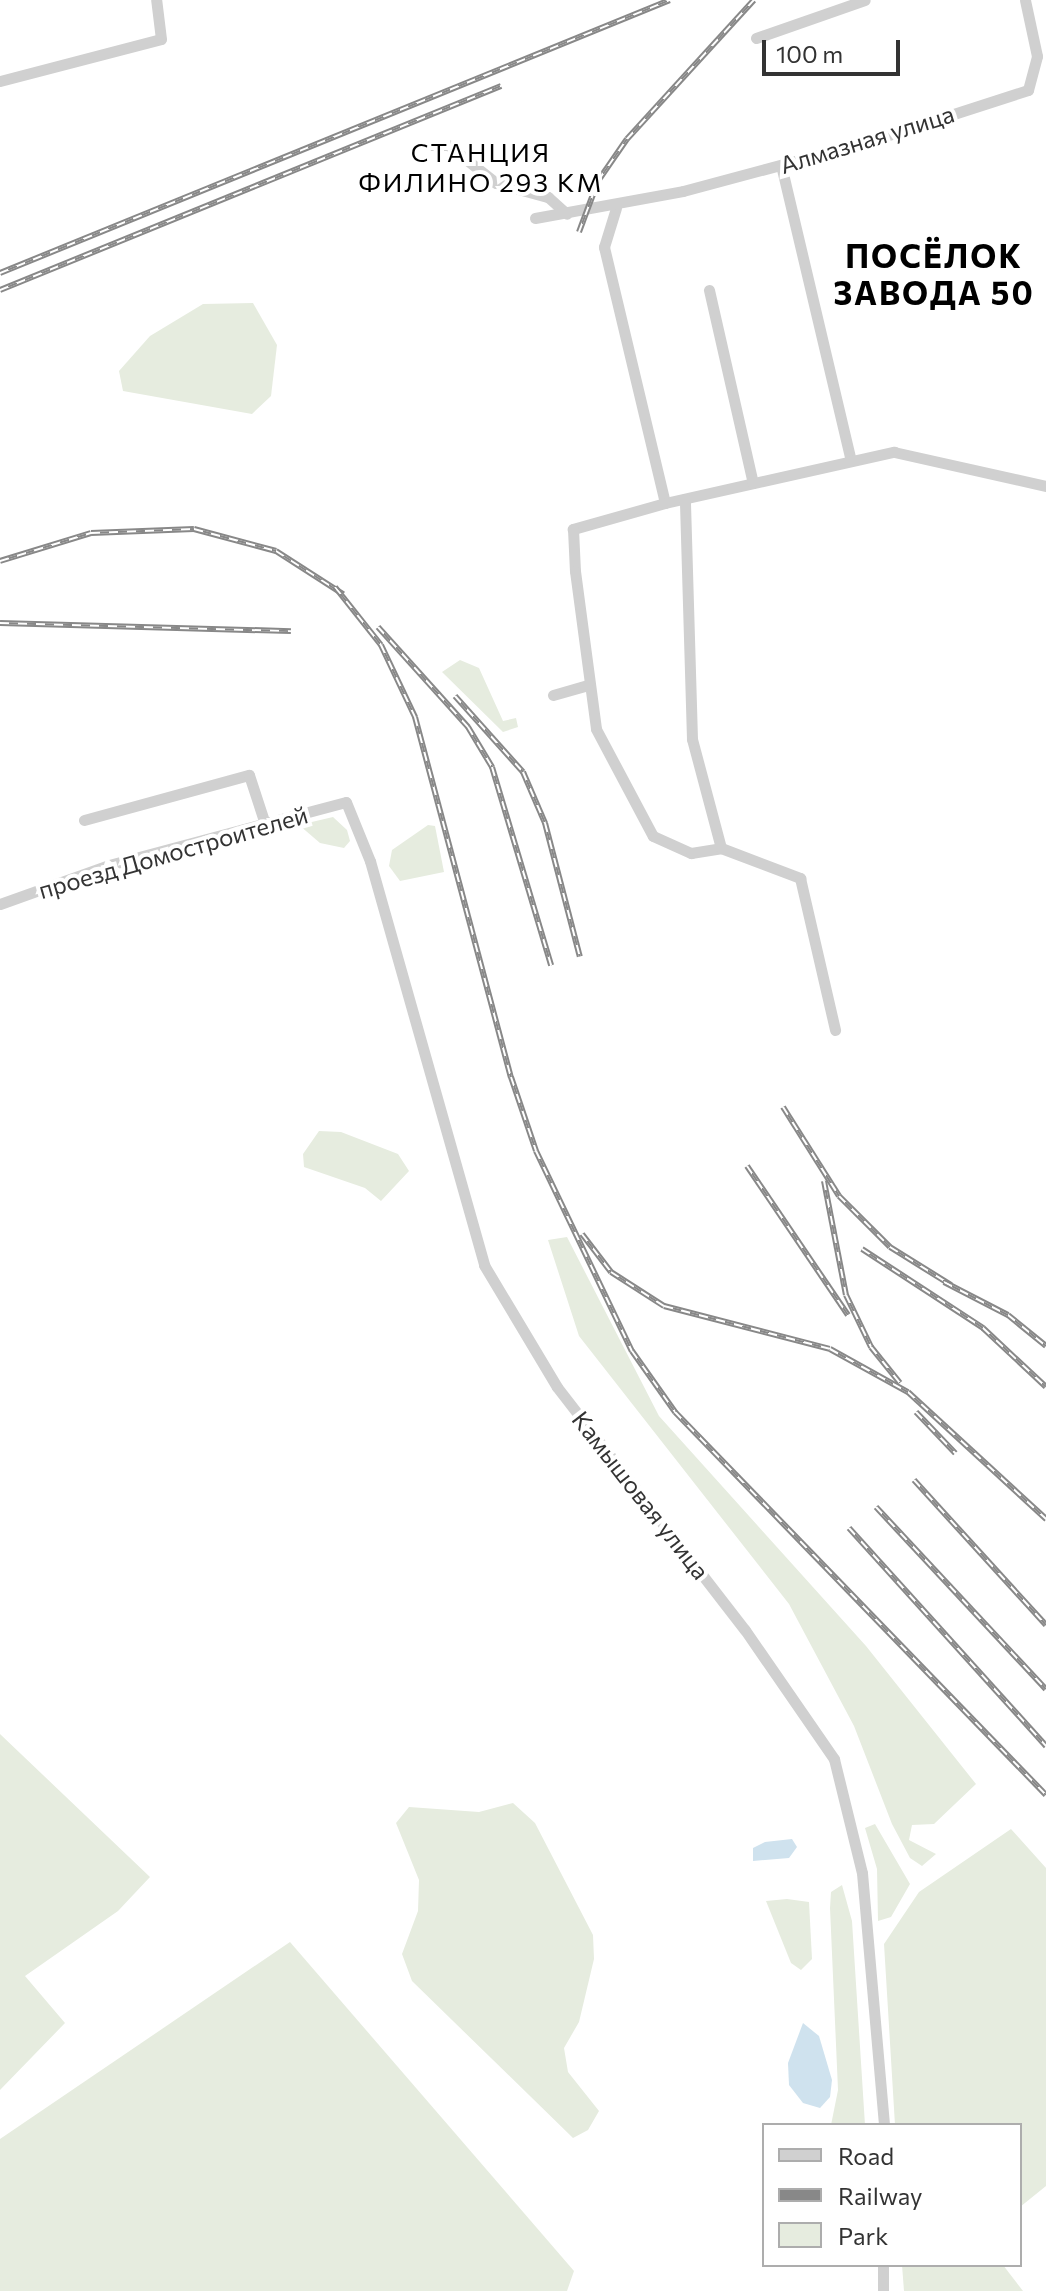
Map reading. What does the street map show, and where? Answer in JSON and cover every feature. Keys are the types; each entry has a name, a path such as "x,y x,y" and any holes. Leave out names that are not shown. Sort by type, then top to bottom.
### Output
{"street":[{"path":"0,81 161,39 156,0"},
{"path":"756,38 865,0"},
{"name":"Алмазная улица","path":"535,218 616,208 781,165 1028,90 1037,56 1025,0"},
{"path":"431,145 448,145 496,183 548,197 567,214"},
{"path":"781,165 850,458"},
{"path":"616,208 604,247 665,503"},
{"path":"709,290 753,483"},
{"path":"835,1030 800,878 721,848 691,853 653,836 596,729 587,685 573,529 850,458 912,453 1046,486"},
{"path":"685,499 692,739 721,848"},
{"path":"553,695 587,685"},
{"path":"84,820 249,775 266,827"},
{"name":"проезд Домостроителей","path":"0,904 109,865 266,827 346,802"},
{"name":"Камышовая улица","path":"346,802 370,861 484,1265 557,1387 745,1630 834,1759 862,1873 884,2123"},
{"path":"883,2267 883,2291"}],"green space":[{"path":"253,303 277,345 271,396 252,414 123,391 119,371 150,336 203,304"},
{"path":"460,660 479,668 503,721 516,718 518,727 503,732 442,672"},
{"path":"333,817 347,830 350,841 344,848 320,843 299,825"},
{"path":"428,825 435,826 444,872 400,881 389,866 392,850"},
{"path":"319,1131 341,1132 398,1154 409,1171 381,1201 365,1188 304,1167 303,1154"},
{"path":"567,1237 659,1416 866,1646 976,1784 934,1824 912,1825 909,1840 936,1854 922,1866 910,1858 892,1824 854,1726 789,1604 579,1336 548,1240"},
{"path":"0,1734 150,1877 118,1911 25,1976 65,2023 0,2090"},
{"path":"513,1803 535,1823 593,1935 594,1959 579,2022 564,2048 568,2072 599,2111 588,2130 573,2138 412,1981 402,1954 418,1911 419,1880 396,1823 409,1807 479,1812"},
{"path":"875,1824 910,1884 891,1917 878,1921 877,1869 865,1828"},
{"path":"1011,1829 1046,1868 1046,2186 1022,2205 1022,2123 895,2123 884,1944 919,1892"},
{"path":"842,1885 852,1921 865,2123 831,2123 838,2090 831,1892"},
{"path":"787,1899 809,1902 812,1959 801,1970 791,1963 766,1901"},
{"path":"290,1942 574,2271 567,2291 0,2291 0,2139"},
{"path":"902,2267 1005,2267 1023,2291 904,2291"}],"water":[{"path":"792,1839 797,1847 789,1858 753,1861 753,1848 765,1842"},
{"path":"803,2023 819,2036 832,2080 830,2097 820,2108 803,2103 789,2085 788,2063"}],"railway":[{"path":"0,273 670,0"},
{"path":"579,232 598,181 627,139 754,0"},
{"path":"0,290 501,86"},
{"path":"0,561 91,533 194,529 276,551 343,594"},
{"path":"335,587 381,645 415,717 511,1077 536,1151 632,1351 675,1412 1046,1795"},
{"path":"0,623 291,631"},
{"path":"378,627 468,727 492,767 551,965"},
{"path":"455,696 523,772 545,823 580,957"},
{"path":"783,1107 839,1196 890,1247 951,1285"},
{"path":"747,1166 848,1315"},
{"path":"824,1181 846,1295 871,1347 900,1383"},
{"path":"582,1234 611,1272 664,1306 830,1349 908,1392 1046,1519"},
{"path":"862,1249 983,1328 1046,1387"},
{"path":"944,1282 1008,1315 1046,1346"},
{"path":"916,1412 955,1453"},
{"path":"914,1480 1046,1625"},
{"path":"876,1507 1046,1689"},
{"path":"849,1528 1046,1746"}],"district":[{"name":"СТАНЦИЯ ФИЛИНО 293 КМ","path":"481,167"},
{"name":"ПОСЁЛОК ЗАВОДА 50","path":"934,274"}]}
